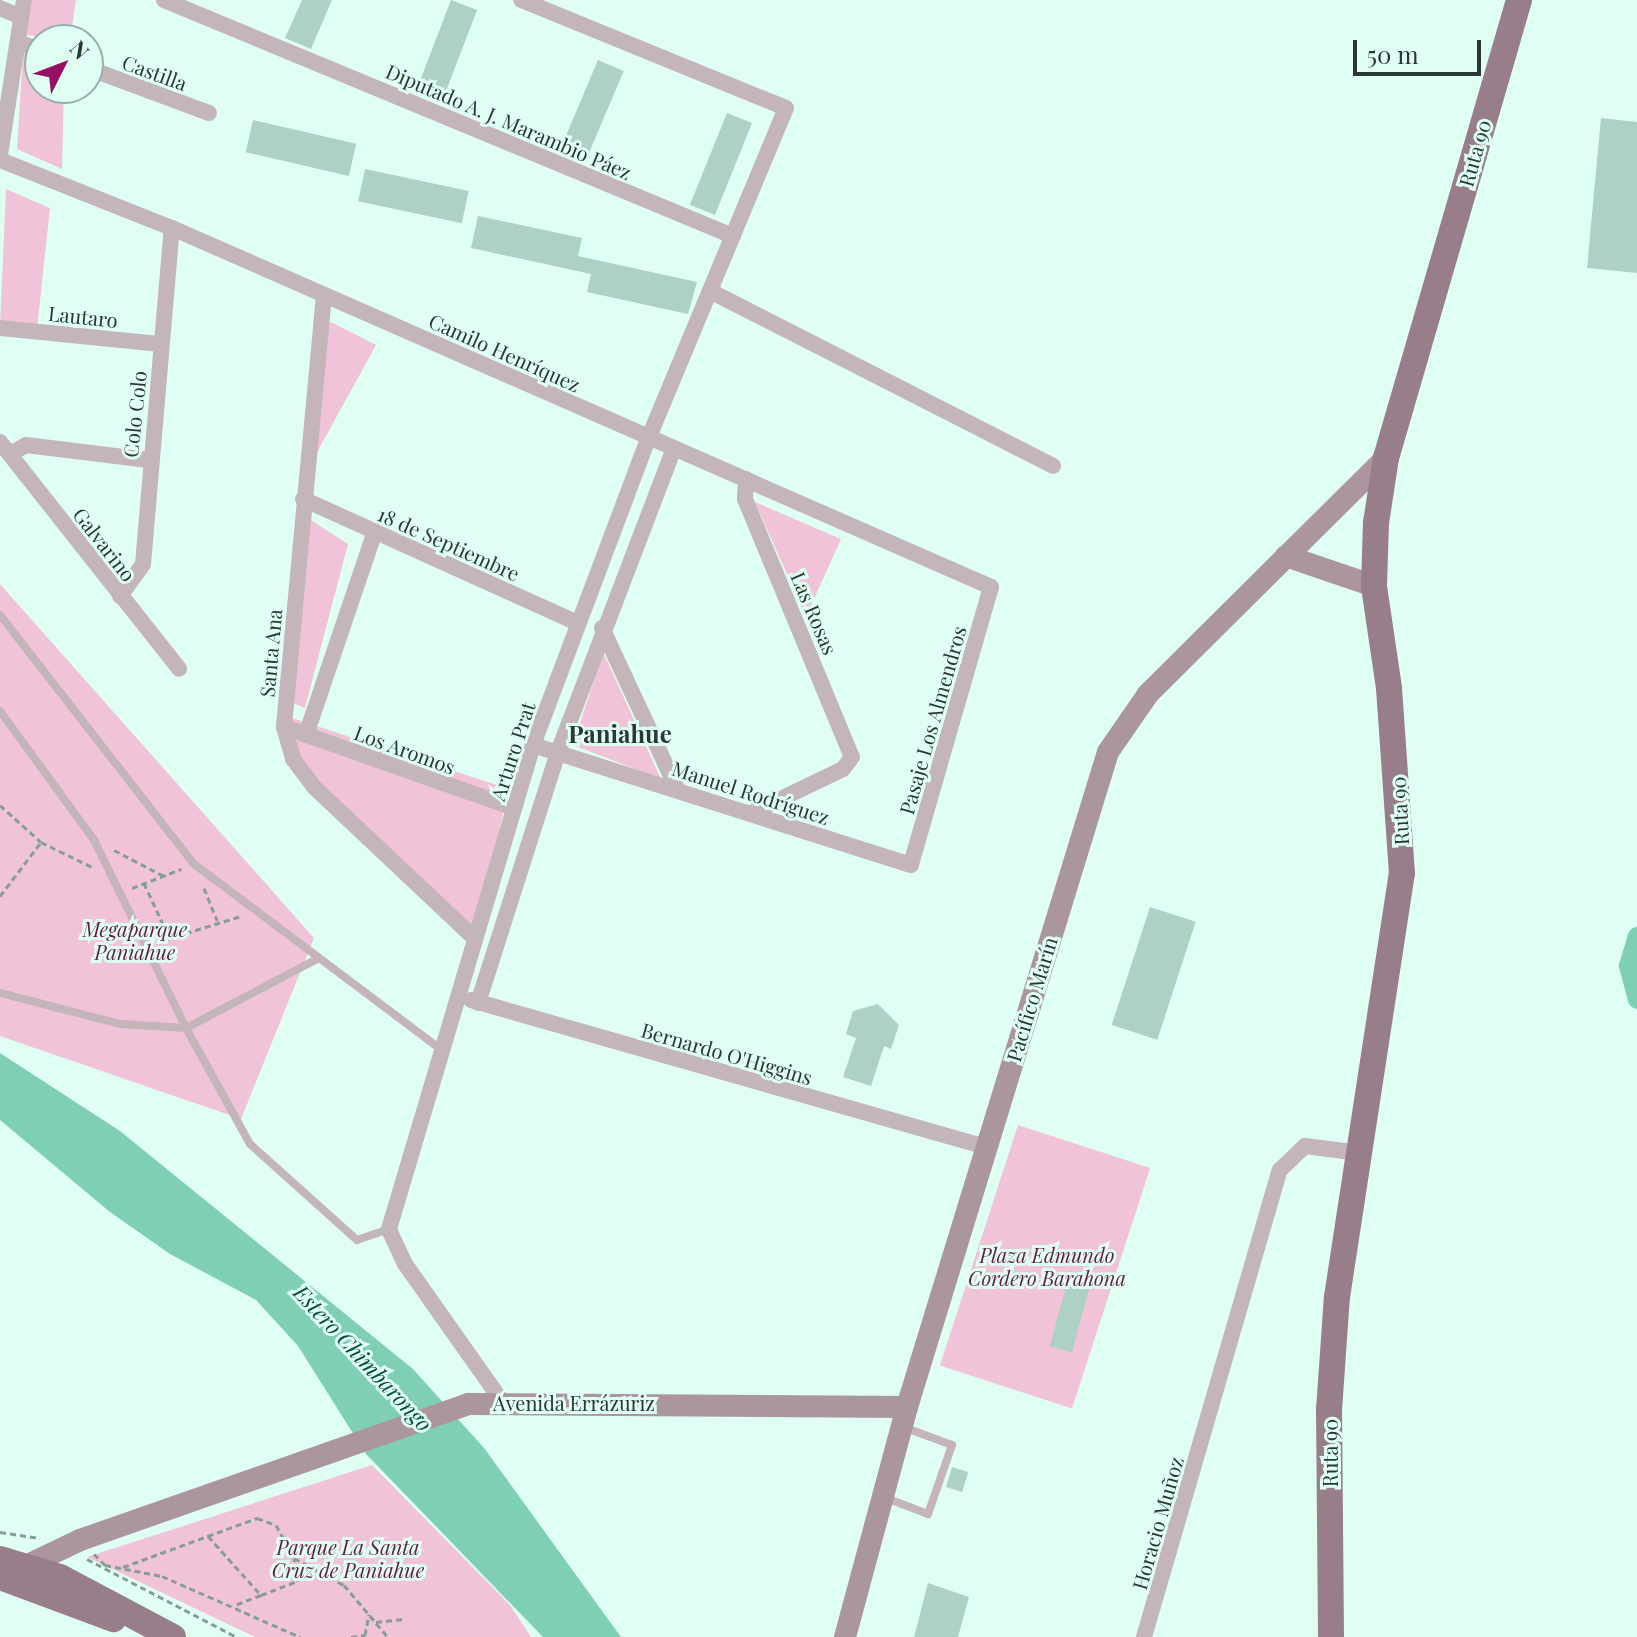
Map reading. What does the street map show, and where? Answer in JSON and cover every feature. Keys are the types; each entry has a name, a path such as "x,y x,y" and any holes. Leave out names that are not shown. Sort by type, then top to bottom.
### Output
{"main road":[{"name":"Ruta 90","path":"1331,1637 1329,1410 1337,1297 1402,874 1389,688 1374,586 1386,458 1519,0"},
{"path":"0,1559 30,1564 173,1637"},
{"path":"0,1577 30,1564"},
{"path":"0,1577 164,1637"}],"street":[{"path":"0,158 24,0"},
{"name":"Diputado A. J. Marambio Páez","path":"164,0 733,236"},
{"name":"Arturo Prat","path":"389,1229 440,1049 533,745 649,437 786,108 521,0"},
{"path":"0,8 21,17"},
{"path":"18,42 24,44"},
{"name":"Castilla","path":"104,74 209,113"},
{"name":"Camilo Henríquez","path":"0,158 172,228 991,587"},
{"name":"Colo Colo","path":"120,596 143,564 148,460 172,228"},
{"path":"710,291 1053,466"},
{"name":"Santa Ana","path":"324,295 284,727 293,759 315,788 474,938"},
{"name":"Lautaro","path":"0,328 161,344"},
{"path":"5,448 26,445 148,460"},
{"name":"Galvarino","path":"5,448 179,669"},
{"path":"478,1003 558,752 602,628 674,448"},
{"name":"Pacífico Marín","path":"845,1637 905,1417 1108,752 1148,694 1386,458"},
{"name":"Las Rosas","path":"746,479 745,499 851,762 751,813"},
{"name":"18 de Septiembre","path":"303,499 577,623"},
{"path":"306,735 375,531"},
{"path":"1286,556 1374,586"},
{"name":"Pasaje Los Almendros","path":"911,865 991,587"},
{"path":"602,628 677,789"},
{"name":"Los Aromos","path":"284,727 514,808"},
{"name":"Manuel Rodríguez","path":"533,745 911,865"},
{"name":"Bernardo O'Higgins","path":"458,996 986,1147"},
{"name":"Horacio Muñoz","path":"1144,1637 1280,1170 1305,1146 1360,1153"},
{"path":"389,1229 405,1264 501,1400"},
{"name":"Avenida Errázuriz","path":"30,1564 71,1544 469,1404 501,1400 905,1417"}],"lane":[{"path":"0,615 194,864 440,1049"},
{"path":"0,711 94,840 186,1028 250,1144 357,1240 389,1229"},
{"path":"0,993 120,1024 186,1028 319,958"},
{"path":"885,1497 928,1514 952,1445 905,1417"}],"path":[{"path":"0,805 41,842 112,876"},
{"path":"94,840 164,876"},
{"path":"0,896 41,842"},
{"path":"121,892 194,864 217,920"},
{"path":"144,883 169,937"},
{"path":"146,946 217,920 261,913"},
{"path":"123,1567 257,1518 276,1525 294,1558 298,1581 233,1606"},
{"path":"0,1532 71,1544 237,1637"},
{"path":"208,1536 261,1595"},
{"path":"71,1544 105,1565 162,1576 300,1637"},
{"path":"294,1558 344,1585 388,1637"},
{"path":"351,1637 365,1635 369,1614"},
{"path":"376,1622 404,1619"}],"green space":[{"path":"27,0 76,0 72,24 26,24"},
{"path":"23,53 24,104 64,104 62,169 17,149"},
{"path":"6,189 50,208 37,329 0,325"},
{"path":"331,322 376,345 315,456 318,332"},
{"path":"755,502 841,539 806,617"},
{"path":"311,520 348,544 305,708 293,703"},
{"name":"Megaparque Paniahue","path":"0,584 314,938 241,1119 0,1036"},
{"path":"603,652 661,779 573,745"},
{"path":"280,714 509,789 474,938 315,788"},
{"name":"Plaza Edmundo Cordero Barahona","path":"1018,1125 1150,1168 1072,1409 940,1366"},
{"name":"Parque La Santa Cruz de Paniahue","path":"372,1465 510,1605 531,1637 255,1637 87,1557"}],"water":[{"name":"Estero Chimbarongo","path":"0,1053 120,1131 413,1369 484,1448 621,1637 543,1637 366,1454 298,1346 256,1300 170,1254 110,1212 0,1120"}],"building":[{"path":"302,0 332,0 311,49 285,38"},
{"path":"451,0 477,10 442,102 416,91"},
{"path":"598,60 624,71 585,162 559,151"},
{"path":"727,113 752,123 715,215 690,205"},
{"path":"1601,118 1637,122 1637,273 1587,268"},
{"path":"253,120 356,144 349,176 246,152"},
{"path":"365,169 469,191 462,223 358,201"},
{"path":"478,216 582,238 578,256 697,282 688,314 587,292 591,274 471,248"},
{"path":"1150,907 1196,922 1157,1040 1112,1025"},
{"path":"878,1004 899,1025 891,1049 884,1046 871,1086 843,1077 856,1038 846,1034 853,1011"},
{"path":"1070,1271 1092,1277 1072,1352 1050,1346"},
{"path":"952,1467 968,1472 962,1492 946,1487"},
{"path":"928,1583 969,1597 958,1637 914,1637"}],"waterway":[{"path":"1637,936 1628,966 1637,1000"}],"district":[{"name":"Paniahue","path":"620,734"}]}
